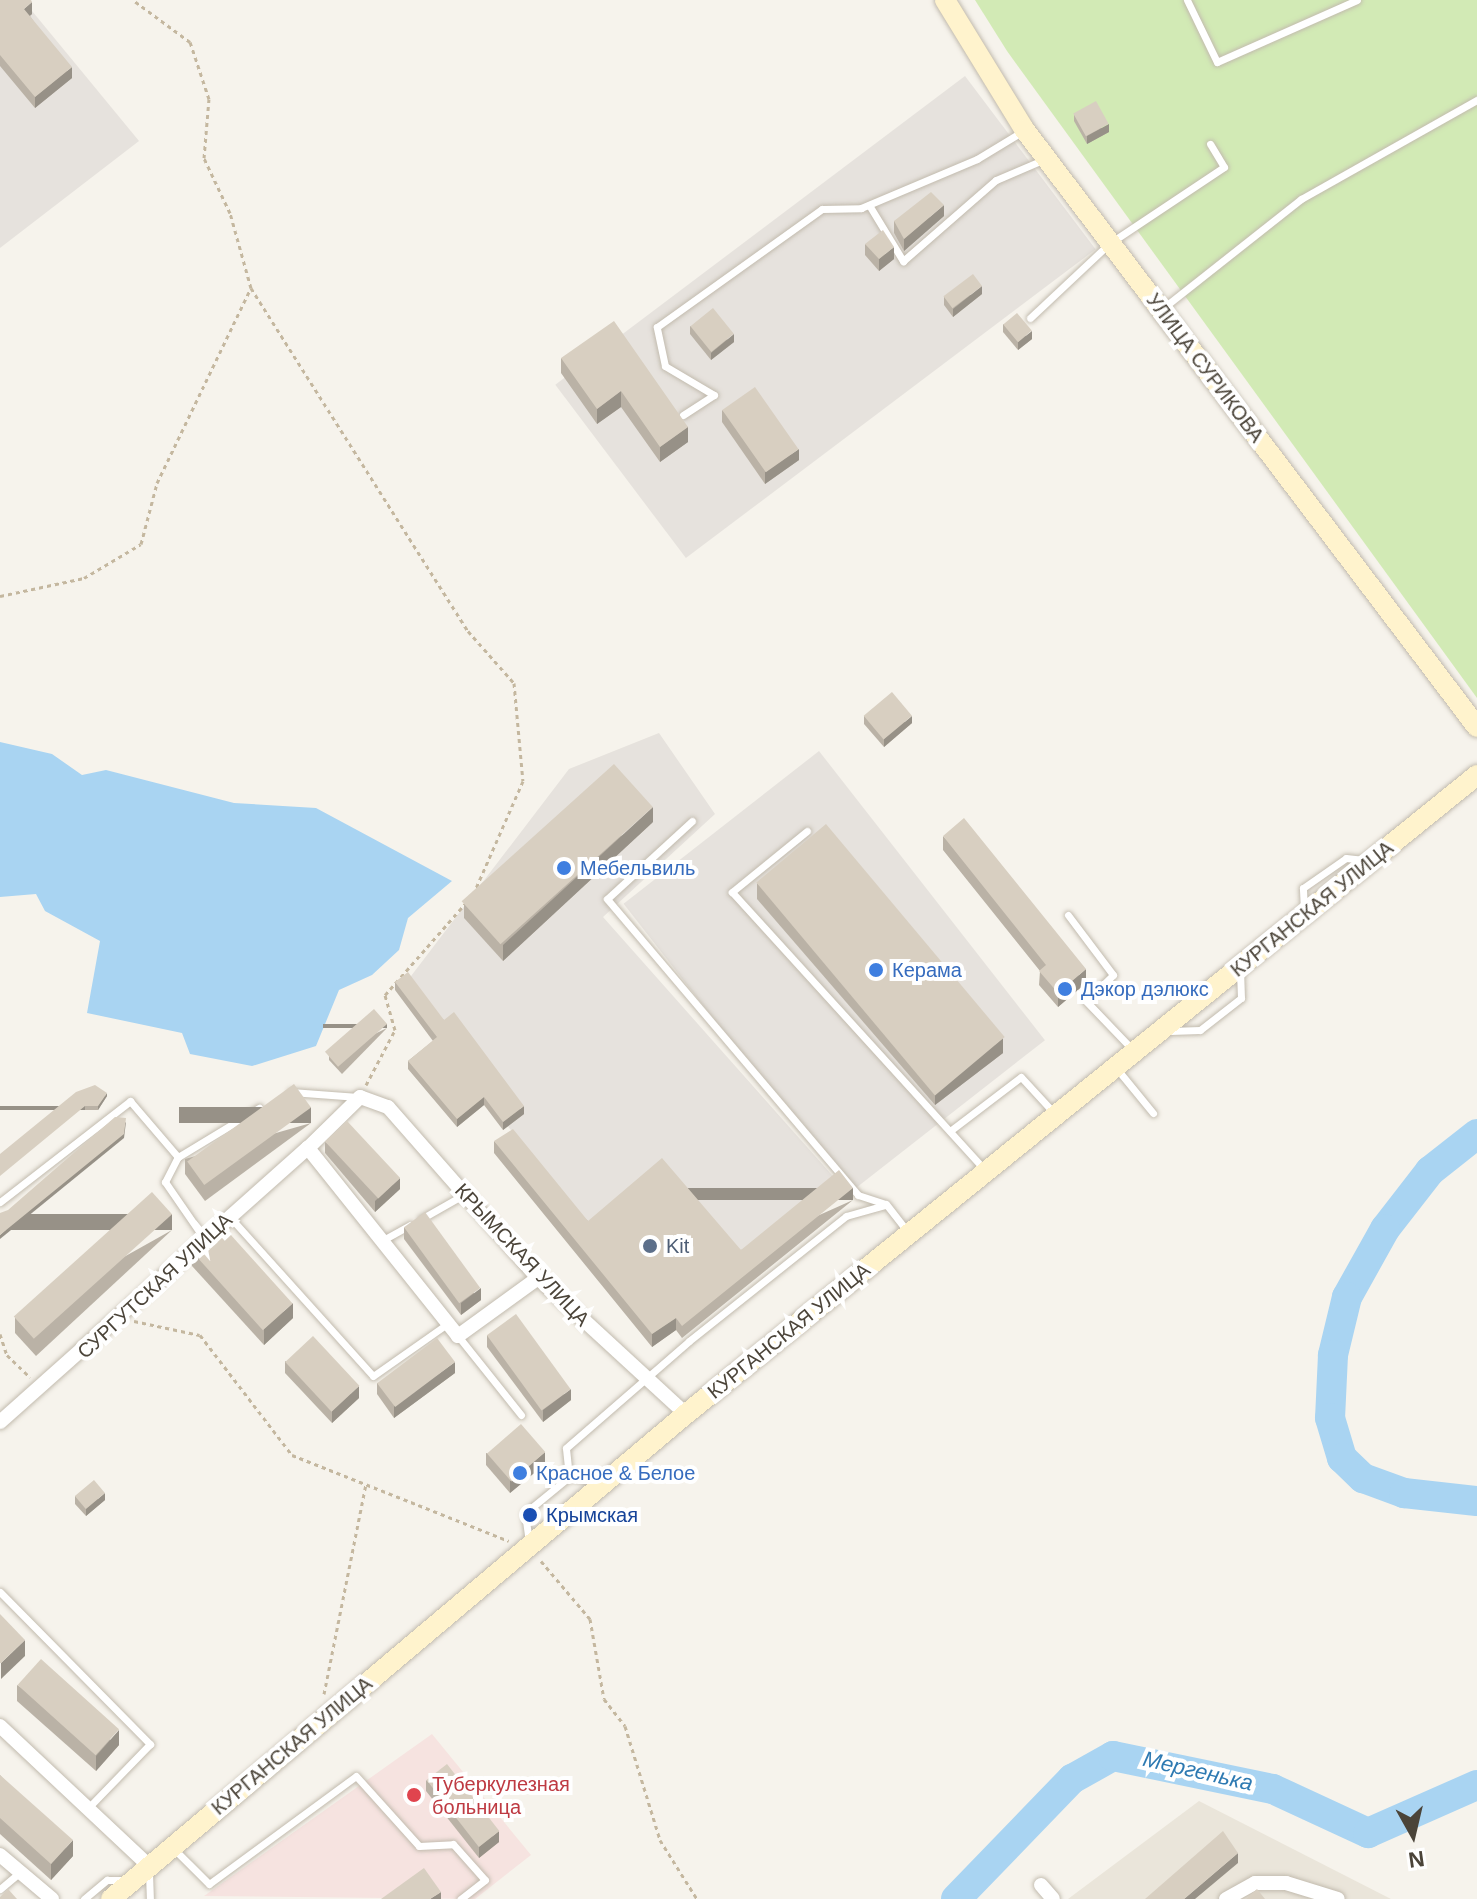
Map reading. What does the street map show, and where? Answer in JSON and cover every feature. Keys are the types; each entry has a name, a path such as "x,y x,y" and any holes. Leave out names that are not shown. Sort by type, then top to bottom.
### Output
{"main road":[{"name":"УЛИЦА СУРИКОВА","path":"945,0 1024,129 1477,727"},
{"name":"КУРГАНСКАЯ УЛИЦА","path":"111,1899 686,1414 1477,775"}],"street":[{"name":"СУРГУТСКАЯ УЛИЦА","path":"0,1422 121,1318 203,1237 308,1148 360,1097"},
{"name":"КРЫМСКАЯ УЛИЦА","path":"360,1097 388,1107 538,1278 644,1381 686,1414"},
{"path":"308,1148 458,1336 538,1278"},
{"path":"0,1726 149,1866"},
{"path":"0,1855 52,1899"},
{"path":"1226,1899 1255,1883 1286,1883 1338,1899"},
{"path":"1041,1885 1053,1899"}],"lane":[{"path":"1187,0 1217,62 1340,3 1357,0"},
{"path":"1161,310 1301,199 1477,100"},
{"path":"683,415 714,395 665,366 657,327 822,209 869,205 977,159 1024,129"},
{"path":"1030,318 1110,243 1224,167 1210,144"},
{"path":"869,205 903,261 996,180 1046,158"},
{"path":"692,821 607,899 858,1195 886,1204 909,1234"},
{"path":"807,831 732,892 986,1172"},
{"path":"1068,915 1113,975 1086,1001 1134,1052"},
{"path":"1115,1068 1153,1113"},
{"path":"950,1131 1021,1077 1056,1115"},
{"path":"203,1237 165,1182 178,1157 287,1092 360,1097"},
{"path":"0,1202 130,1101 178,1157"},
{"path":"382,1241 465,1194"},
{"path":"569,1477 566,1448 846,1216 886,1204"},
{"path":"229,1216 373,1376 447,1324"},
{"path":"458,1336 521,1415"},
{"path":"530,1548 525,1513 569,1477 608,1481"},
{"path":"0,1592 150,1744 87,1809"},
{"path":"172,1847 209,1884 356,1776 419,1846 453,1844 485,1880 461,1899"},
{"path":"149,1866 150,1899"},
{"path":"0,1889 20,1872"},
{"path":"84,1899 107,1880 133,1881"}],"path":[{"path":"133,0 190,42 209,99 204,158 230,213 251,288 468,631 514,683 523,781 482,885 385,995 395,1030 360,1097"},
{"path":"0,596 84,578 141,544 157,483 251,288"},
{"path":"121,1318 200,1335 292,1455 530,1548 590,1619 604,1699 625,1726 660,1840 697,1899"},
{"path":"0,1334 7,1355 39,1386"},
{"path":"329,1714 328,1665 366,1483"}],"shaded area":[{"path":"0,0 23,0 139,141 0,248"},
{"path":"965,76 1096,249 686,558 555,385"},
{"path":"659,733 715,814 603,917 839,1183 669,1321 433,1036 408,980 569,769"},
{"path":"819,751 1045,1040 850,1193 624,904"},
{"name":"Туберкулезная больница","path":"432,1734 531,1855 475,1899 204,1896"},
{"path":"1199,1801 1391,1899 1068,1899"}],"green space":[{"path":"975,0 1477,0 1477,698 1007,51"}],"water":[{"path":"0,742 52,754 82,775 106,770 234,803 316,808 452,881 408,918 399,950 372,975 339,990 316,1046 252,1066 190,1054 182,1033 87,1013 100,941 45,911 36,894 0,897"}],"building":[{"path":"0,0 31,0 24,9 72,67 35,97 0,55"},
{"path":"1096,101 1109,124 1086,136 1073,114"},
{"path":"931,192 944,205 904,239 894,221"},
{"path":"883,230 894,247 879,259 865,244"},
{"path":"973,274 982,286 952,308 943,296"},
{"path":"713,308 734,334 711,352 690,326"},
{"path":"1017,313 1032,331 1018,342 1003,325"},
{"path":"614,321 688,427 660,447 621,391 597,409 561,358"},
{"path":"755,387 799,449 766,472 722,410"},
{"path":"892,692 912,716 884,740 864,716"},
{"path":"614,764 653,807 500,944 462,901"},
{"path":"964,818 1086,969 1058,993 1039,971 1046,965 943,836"},
{"path":"826,824 1005,1037 935,1095 756,882"},
{"path":"408,972 444,1020 454,1012 524,1106 503,1122 484,1097 457,1119 408,1061 437,1037 395,982"},
{"path":"374,1009 387,1024 338,1067 325,1052"},
{"path":"294,1084 311,1107 204,1185 187,1162"},
{"path":"95,1085 107,1093 98,1106 85,1106 0,1176 0,1154 76,1092"},
{"path":"115,1117 126,1118 124,1134 0,1235 0,1213 8,1210"},
{"path":"347,1121 400,1178 378,1199 325,1141"},
{"path":"513,1129 588,1221 662,1158 741,1250 839,1170 853,1188 682,1326 676,1318 652,1334 494,1141"},
{"path":"152,1192 172,1214 34,1339 14,1316"},
{"path":"425,1212 480,1288 459,1303 404,1227"},
{"path":"221,1224 293,1304 263,1330 191,1251"},
{"path":"516,1314 571,1389 542,1410 487,1335"},
{"path":"313,1336 359,1386 332,1412 285,1362"},
{"path":"437,1338 455,1362 395,1407 377,1383"},
{"path":"521,1424 545,1452 511,1481 487,1454"},
{"path":"94,1480 105,1493 86,1509 75,1496"},
{"path":"0,1614 25,1640 1,1663 0,1663"},
{"path":"41,1659 119,1729 96,1755 18,1685"},
{"path":"447,1764 499,1831 479,1847 427,1780"},
{"path":"0,1775 73,1840 51,1864 0,1818"},
{"path":"1223,1831 1238,1853 1184,1899 1145,1899"},
{"path":"424,1868 441,1892 430,1899 381,1899"},
{"path":"8,1889 17,1899 0,1899"},
{"path":"1257,1889 1265,1899 1246,1899"}],"waterway":[{"name":"Мергенька","path":"1477,1134 1430,1171 1385,1229 1347,1297 1333,1355 1330,1418 1342,1458 1363,1478 1404,1493 1477,1501"},
{"name":"Мергенька","path":"956,1899 1072,1779 1113,1756 1273,1789 1368,1833 1477,1785"}],"place":[{"name":"Мебельвиль","path":"564,868"},
{"name":"Керама","path":"876,970"},
{"name":"Дэкор дэлюкс","path":"1065,989"},
{"name":"Kit","path":"650,1246"},
{"name":"Красное & Белое","path":"520,1473"},
{"name":"Крымская","path":"530,1515"},
{"name":"Туберкулезная больница","path":"414,1795"}]}
